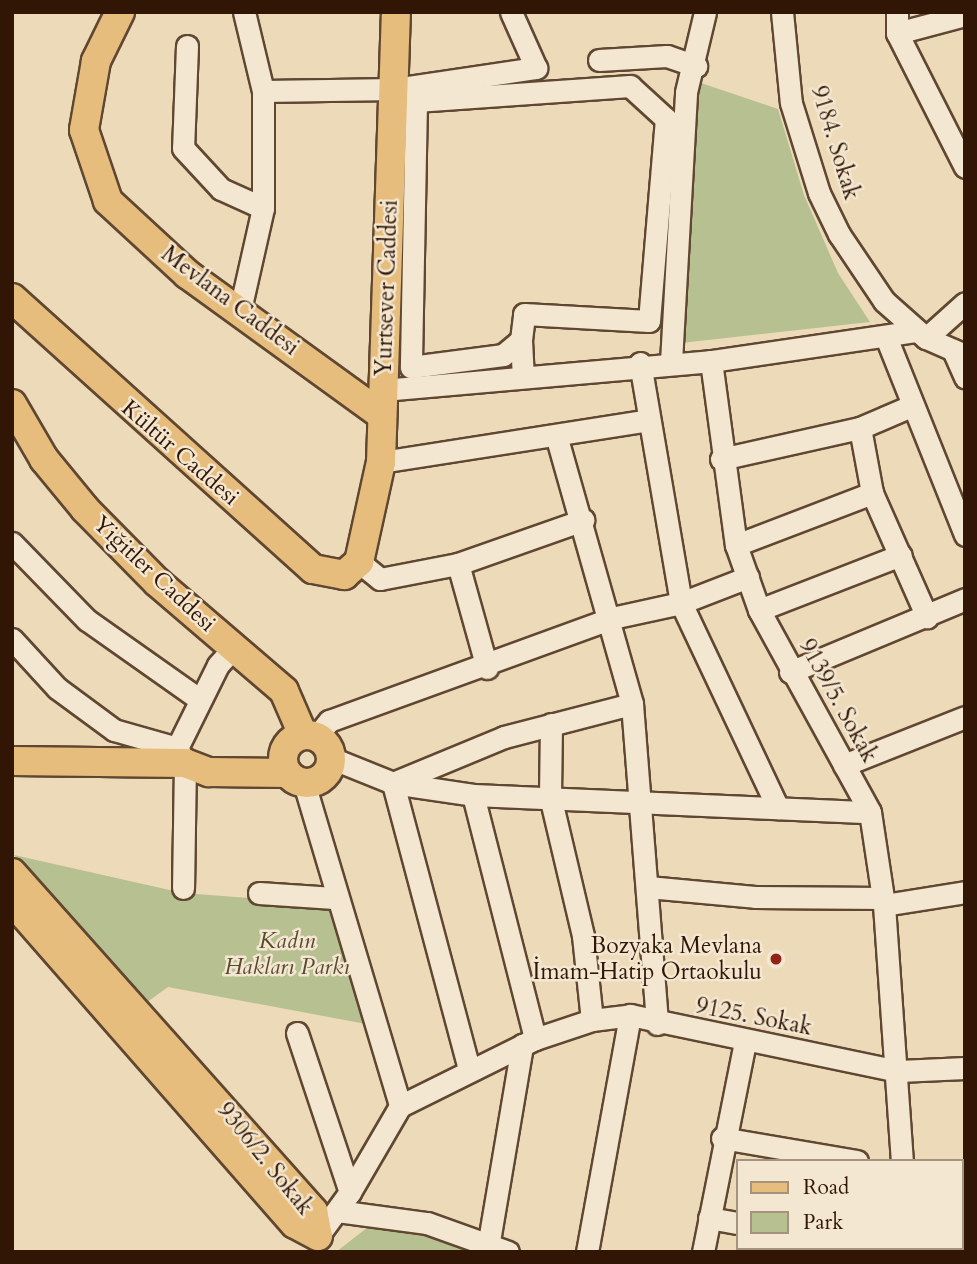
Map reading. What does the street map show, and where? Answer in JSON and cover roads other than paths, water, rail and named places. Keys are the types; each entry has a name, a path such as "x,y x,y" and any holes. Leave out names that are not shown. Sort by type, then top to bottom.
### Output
{"main road":[{"name":"Mevlana Caddesi","path":"120,12 96,61 84,130 108,201 187,274 382,402"},
{"name":"Yurtsever Caddesi","path":"359,562 380,462 396,12"},
{"name":"Kültür Caddesi","path":"12,298 313,569 344,575 359,562"},
{"name":"Yiğitler Caddesi","path":"12,404 85,509 157,582 284,691 304,757"},
{"path":"12,761 185,758 210,755 304,757"},
{"name":"9306/2. Sokak","path":"12,873 305,1202 312,1244"},
{"name":"9306/2. Sokak","path":"15,909 312,1244"}],"street":[{"path":"240,310 263,208 263,91 244,12"},
{"path":"263,91 395,89 536,68 512,12"},
{"path":"671,362 686,92 696,66 705,12"},
{"name":"9184. Sokak","path":"782,12 792,103 818,192 859,267 922,335 959,352"},
{"path":"965,15 897,23 965,167"},
{"path":"187,47 183,148 221,189 263,208"},
{"path":"599,60 667,57 696,66"},
{"path":"521,340 503,355 411,368 416,100 630,86 666,119 649,321 524,314 521,340 523,374"},
{"path":"382,402 523,374 640,363 711,361 886,337 922,335 965,303"},
{"path":"886,337 911,406 965,535"},
{"path":"959,352 965,377"},
{"name":"9139/5. Sokak","path":"711,361 721,459 736,545 759,610 790,672 870,812 884,902 900,1071 902,1159"},
{"path":"640,363 681,603 778,808"},
{"path":"721,459 860,428 911,406"},
{"path":"380,462 649,421"},
{"path":"860,428 872,493 927,617"},
{"path":"556,435 612,618 632,704 643,802 657,1024"},
{"path":"736,545 872,493"},
{"path":"359,562 380,579 458,564 583,520"},
{"path":"12,543 87,620 199,699"},
{"path":"759,610 901,555"},
{"path":"458,564 487,668"},
{"path":"312,1244 350,1192 400,1106 334,898 304,757 330,721 487,668 612,618 681,603 748,577"},
{"path":"790,672 965,599"},
{"path":"12,639 57,688 114,730 185,758"},
{"path":"183,888 185,758 199,699 234,646"},
{"path":"393,783 551,724 632,704"},
{"path":"844,765 965,717"},
{"path":"551,724 550,796 583,936 592,1020"},
{"path":"304,757 393,783 473,795 550,796 870,812"},
{"path":"393,783 469,1069"},
{"path":"337,1211 427,1223 498,1247 529,1042 473,795"},
{"path":"648,887 755,897 884,902 965,892"},
{"path":"259,893 334,898"},
{"path":"587,1252 630,1015"},
{"name":"9125. Sokak","path":"400,1106 469,1069 529,1042 592,1020 630,1015 657,1024 900,1071 965,1068"},
{"path":"297,1033 350,1192"},
{"path":"703,1252 722,1138 745,1042"},
{"path":"722,1138 846,1159"},
{"path":"709,1218 736,1223"}],"place":[{"name":"Bozyaka Mevlana İmam-Hatip Ortaokulu","path":"776,959"}],"park label":[{"name":"Kadın Hakları Parkı","path":"287,954"}]}
